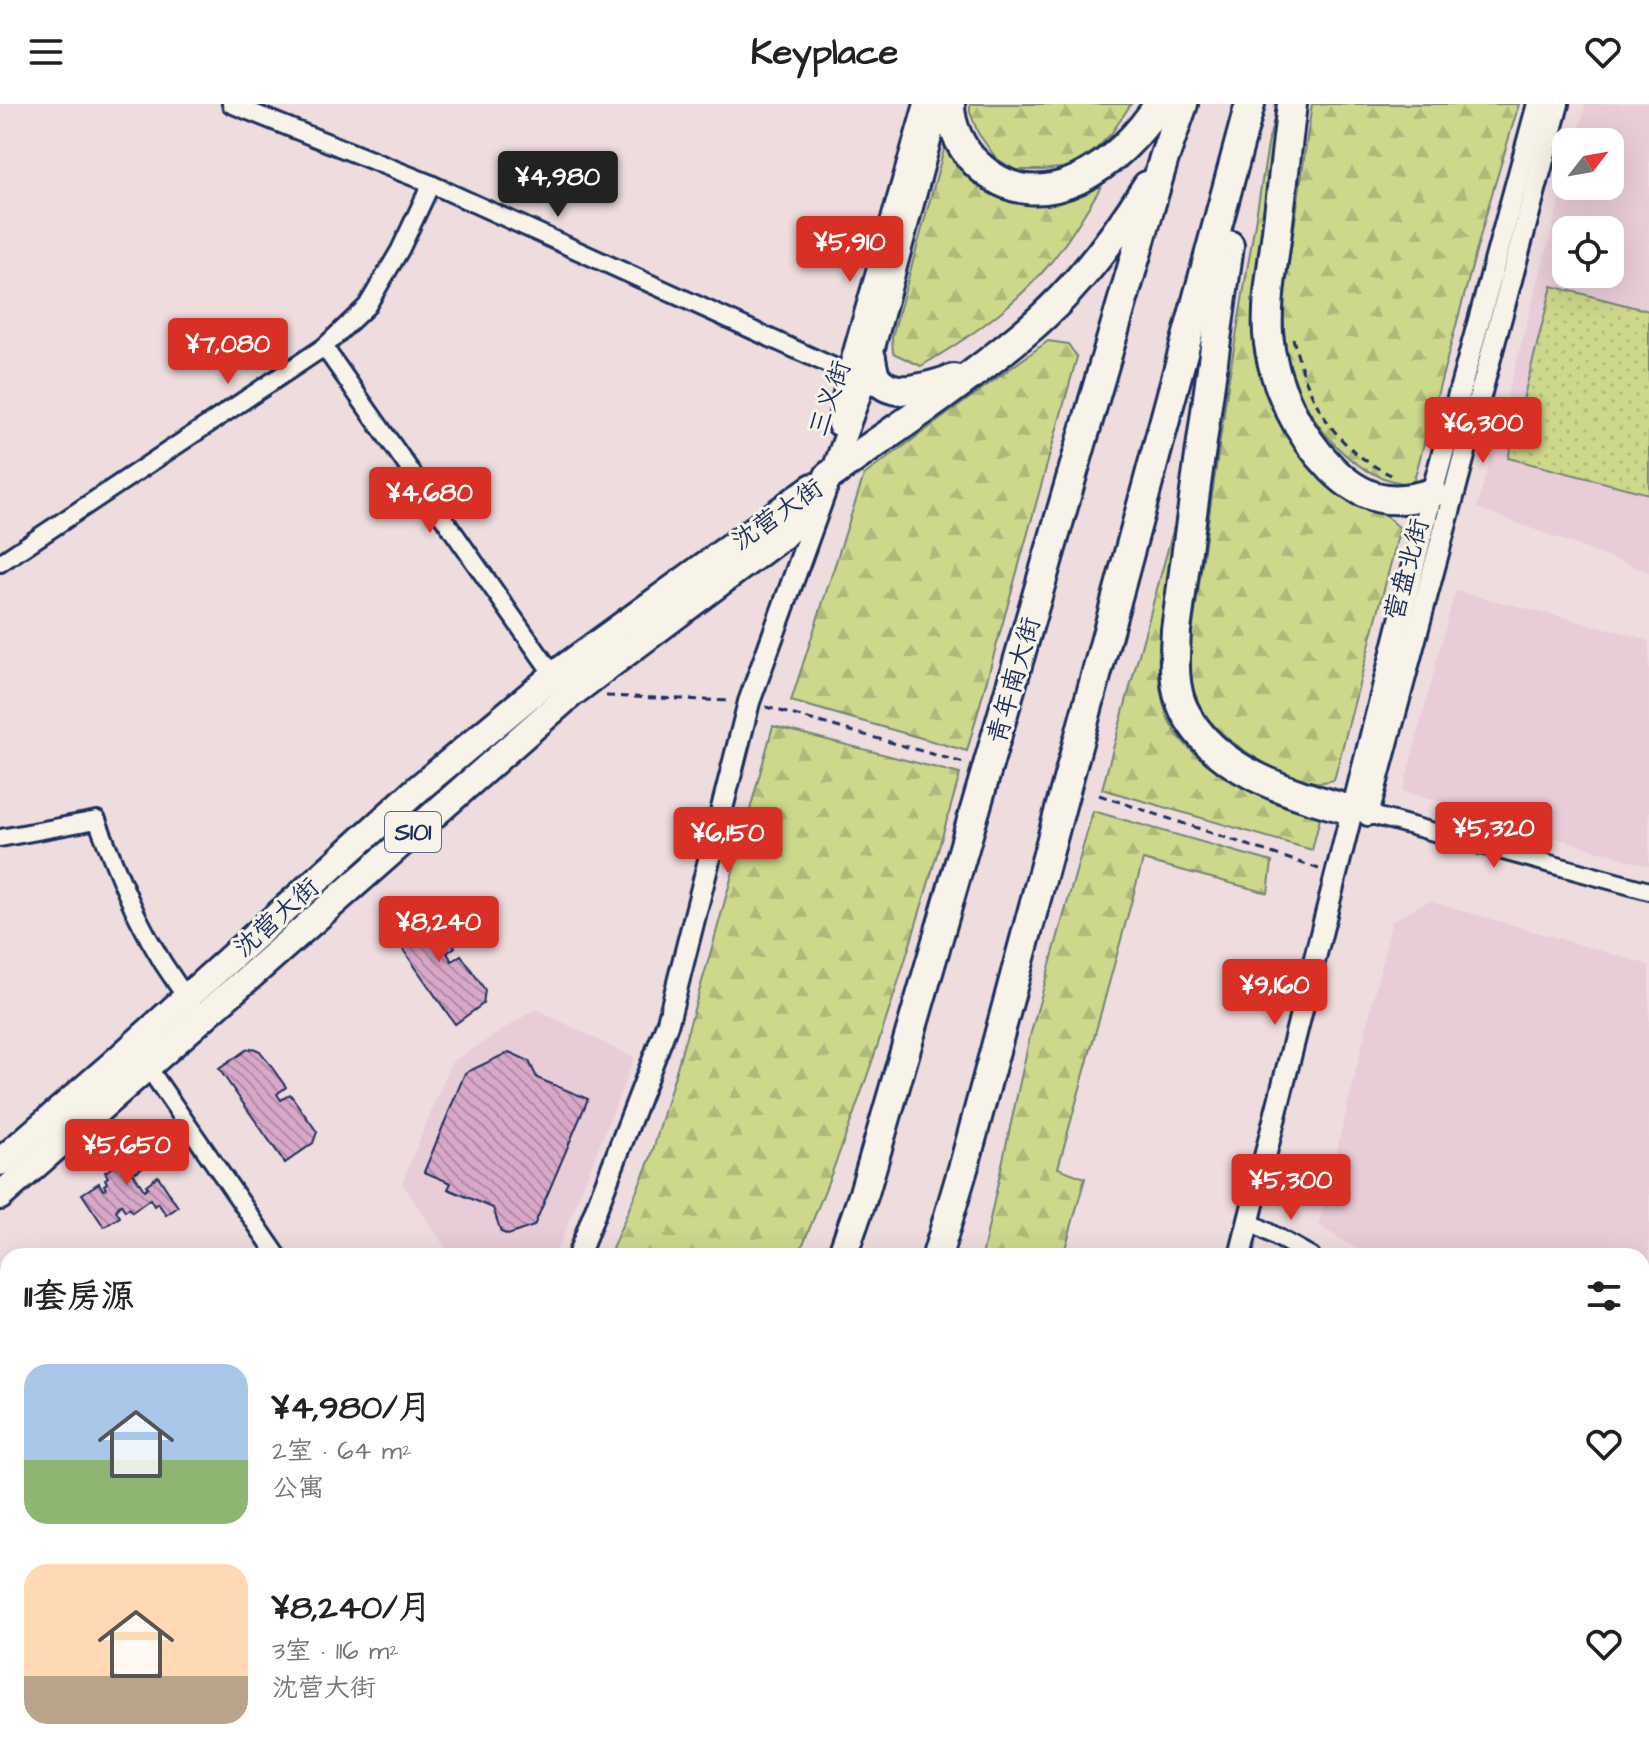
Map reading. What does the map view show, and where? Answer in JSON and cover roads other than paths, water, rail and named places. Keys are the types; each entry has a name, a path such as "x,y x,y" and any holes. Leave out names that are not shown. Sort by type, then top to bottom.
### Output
{"highway":[{"path":"950,104 950,117 955,130 973,160 1001,182 1029,188 1064,185 1090,175 1127,144 1159,104"},
{"name":"青年南大街","path":"845,1248 864,1193 1164,158 1183,104"},
{"path":"1292,104 1268,314 1270,350 1281,388 1305,435 1341,478 1393,502 1433,487"},
{"path":"1247,117 1176,630 1174,659 1177,689 1183,709 1196,728 1226,758 1272,785 1360,812"},
{"path":"940,1248 1247,117"},
{"path":"829,476 1023,335 1063,297 1114,234 1164,158"},
{"path":"861,371 875,376 884,384 910,390 970,375"},
{"path":"830,1248 864,1193"}],"main road":[{"name":"沈营大街","path":"0,1162 194,1007 562,685 782,536 799,519 829,476"},
{"name":"沈营大街","path":"0,1196 147,1066 194,1007"}],"street":[{"path":"231,104 431,184 861,371"},
{"name":"三义街","path":"861,371 925,104"},
{"name":"三义街","path":"581,1248 668,1022 749,702 829,476 940,104"},
{"name":"营盘北街","path":"1360,812 1433,487 1538,104"},
{"name":"营盘北街","path":"1360,812 1558,104"},
{"path":"0,563 324,347 367,306 400,250 431,184"},
{"path":"324,347 562,685"},
{"path":"1242,1248 1335,875 1360,812 1649,891"},
{"path":"0,838 97,820 126,895 156,955 194,1007"},
{"path":"147,1066 272,1248"},
{"path":"1250,1222 1297,1248"}]}
